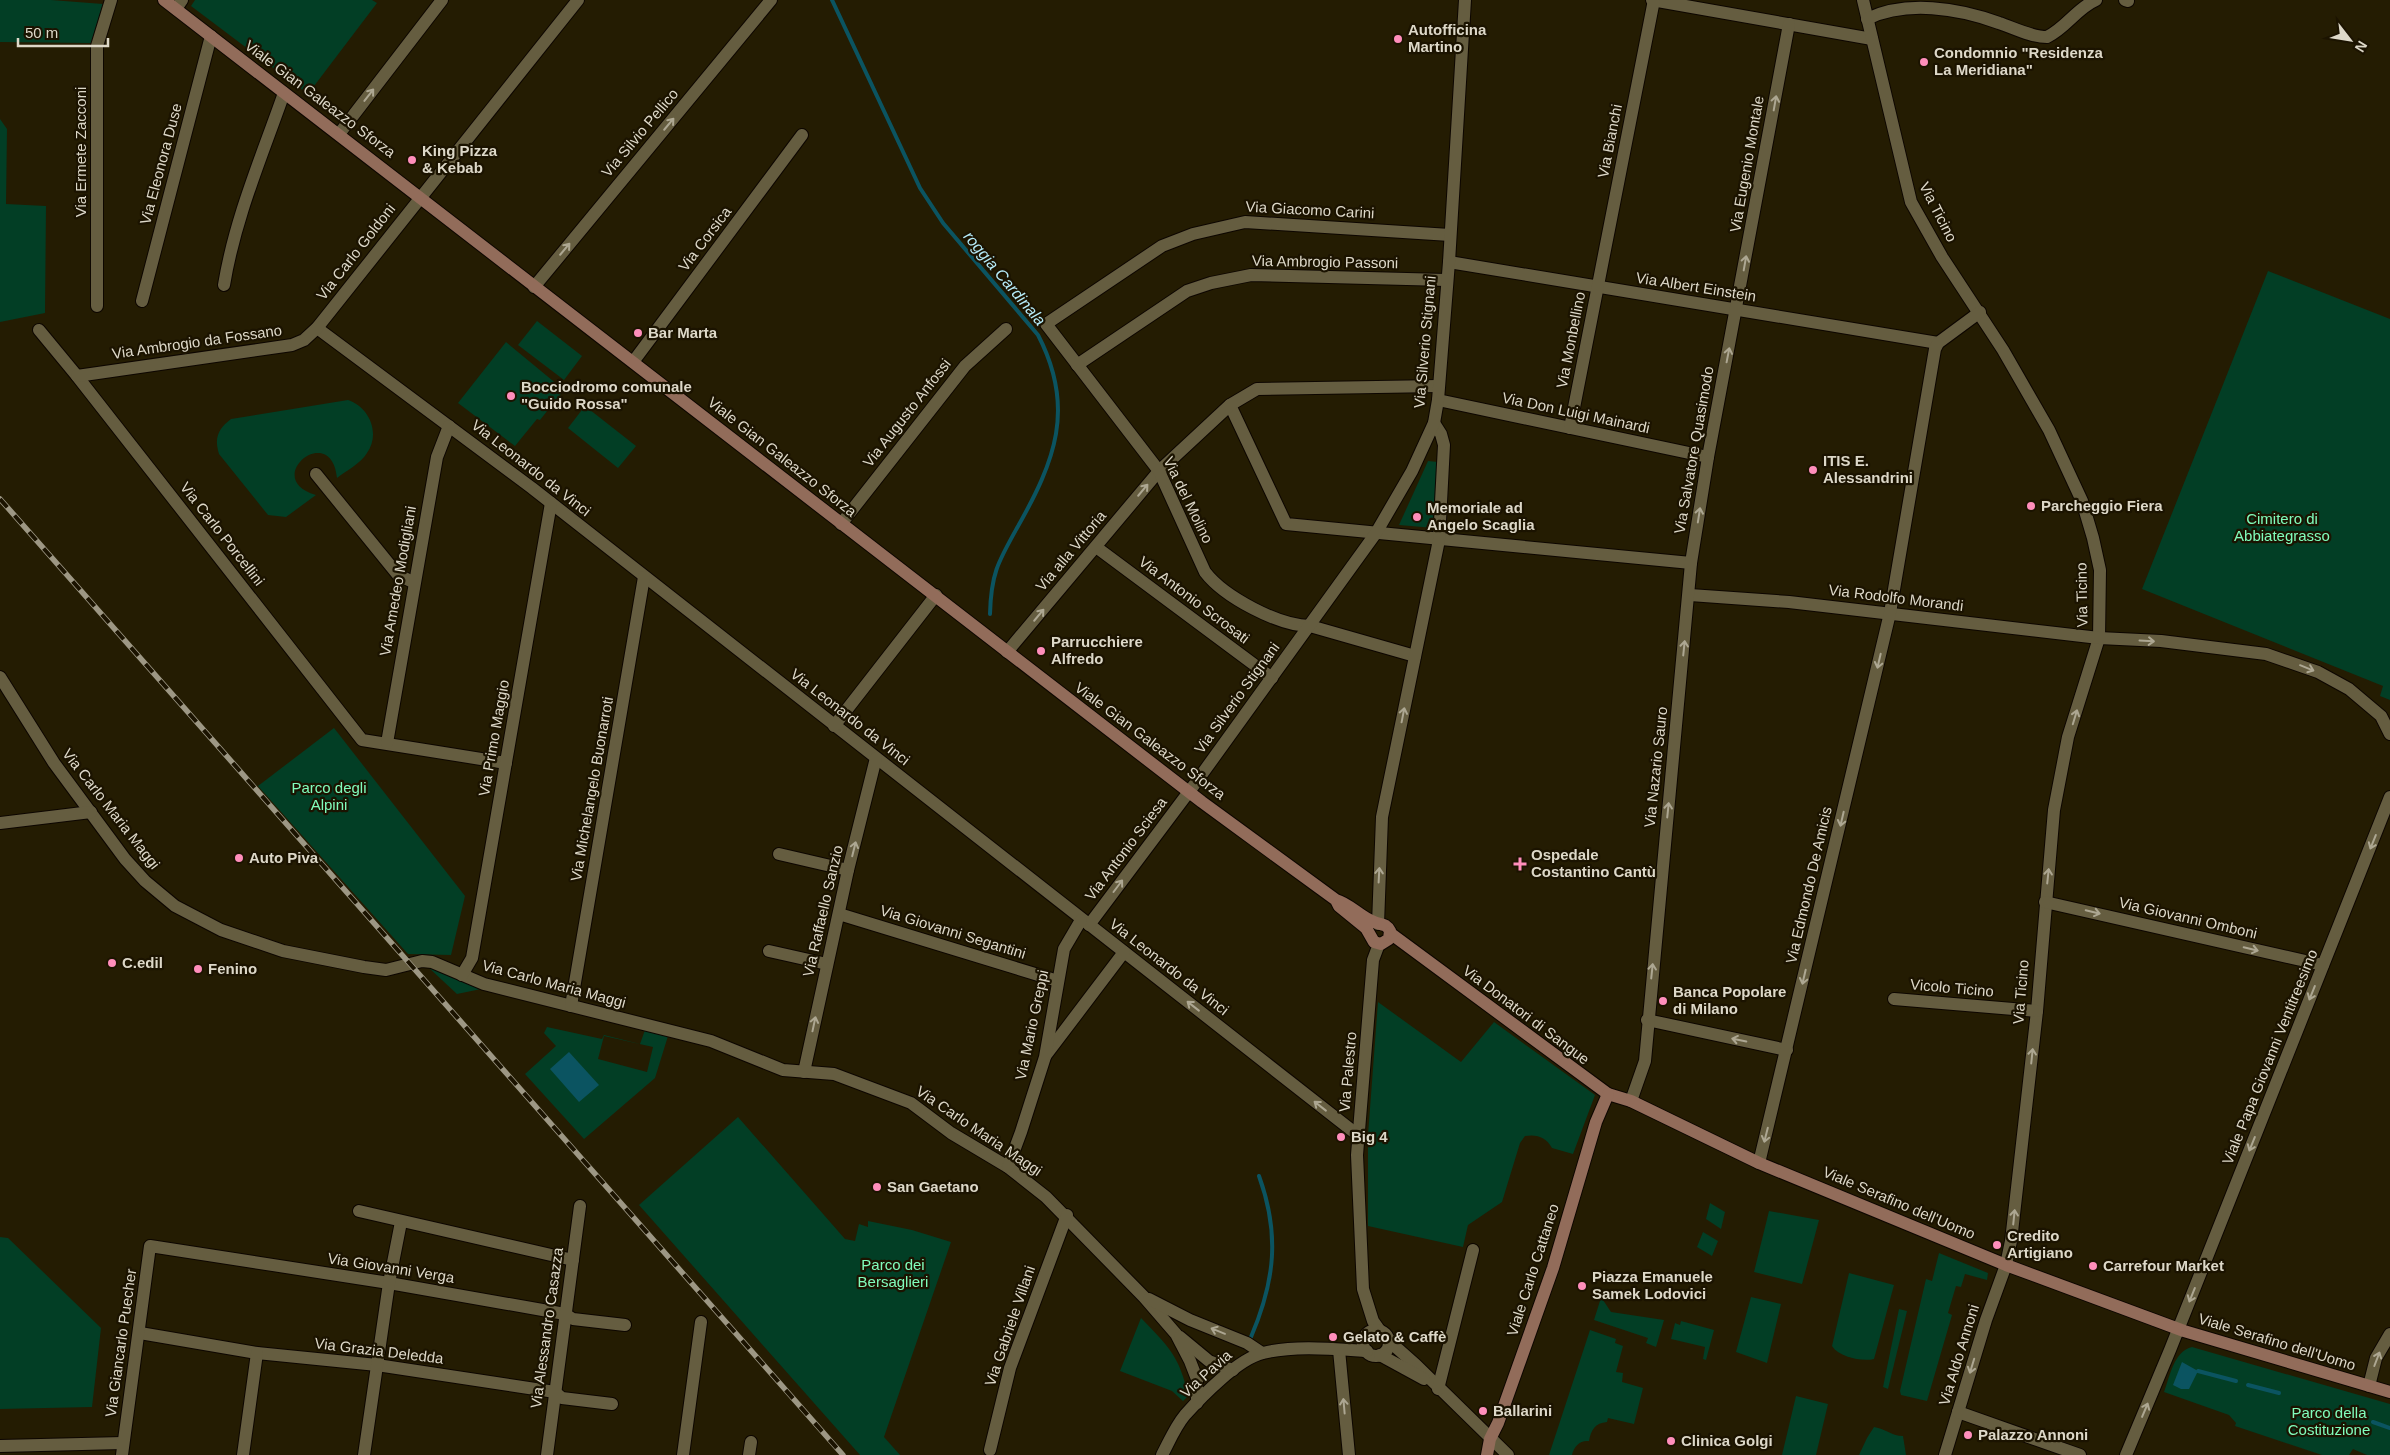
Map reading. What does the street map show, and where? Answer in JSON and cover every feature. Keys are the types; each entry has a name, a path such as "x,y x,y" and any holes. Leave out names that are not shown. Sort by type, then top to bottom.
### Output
{"street":[{"name":"Via Ermete Zacconi","path":"97,306 97,46 110,0"},
{"name":"Viale Gian Galeazzo Sforza","path":"164,0 179,5 211,36 420,196 534,287 936,595 1189,792 1374,929"},
{"path":"339,134 442,0"},
{"name":"Via Carlo Goldoni","path":"318,328 420,196 578,0"},
{"name":"Via Silvio Pellico","path":"534,287 770,0"},
{"name":"Via Silverio Stignani","path":"1189,792 1376,533 1412,471 1434,423 1438,400 1446,280 1449,262 1465,0"},
{"path":"1653,0 1872,39"},
{"name":"Via Bianchi","path":"1598,288 1653,0"},
{"name":"Via Ticino","path":"1863,0 1911,202 1942,257 1980,312 2040,413 2071,474 2082,501 2094,538 2100,570 2099,638 2068,736 2060,772 2045,902 2037,1011 2011,1241 2006,1265"},
{"path":"1867,19 1879,12 1894,9 1911,7 1950,9 1977,15 2034,35 2047,37 2060,29 2089,3 2096,0"},
{"name":"Via Eugenio Montale","path":"1736,311 1789,24"},
{"name":"Via Eleonora Duse","path":"142,301 211,36"},
{"path":"224,285 229,254 242,210 284,93"},
{"name":"Via Corsica","path":"633,362 802,135"},
{"name":"Via Giacomo Carini","path":"1046,324 1162,246 1193,234 1245,222 1450,234"},
{"name":"Via Albert Einstein","path":"1449,262 1736,311 1938,342"},
{"name":"Via Ambrogio Passoni","path":"1077,365 1187,291 1211,283 1251,275 1446,280"},
{"name":"Via Monbellino","path":"1570,428 1598,288"},
{"name":"Via Salvatore Quasimodo","path":"1690,595 1691,563 1708,457 1736,311"},
{"path":"1938,342 1980,312"},
{"name":"Via del Molino","path":"1046,324 1159,471 1205,572 1216,585 1246,606 1298,626 1310,626 1415,656"},
{"name":"Via Ambrogio da Fossano","path":"77,376 292,345 304,340 318,328"},
{"name":"Via Leonardo da Vinci","path":"318,328 551,503 1359,1136"},
{"name":"Via Augusto Anfossi","path":"841,524 964,366 1006,329"},
{"name":"Via Carlo Porcellini","path":"39,330 362,740 506,763"},
{"name":"Via Edmondo De Amicis","path":"1759,1163 1890,613 1938,342"},
{"name":"Via alla Vittoria","path":"1007,652 1159,471 1230,405 1257,389 1438,386"},
{"name":"Via Don Luigi Mainardi","path":"1438,400 1708,457"},
{"path":"1230,405 1286,524 1691,563"},
{"path":"1374,929 1386,925 1385,940 1374,942 1374,929 1382,817 1439,540 1444,445 1442,434 1434,423"},
{"name":"Via Amedeo Modigliani","path":"387,743 413,582 437,457 449,426"},
{"path":"316,474 398,575 413,582"},
{"name":"Via Primo Maggio","path":"462,975 472,958 551,503"},
{"name":"Via Antonio Scrosati","path":"1096,547 1272,678"},
{"name":"Via Michelangelo Buonarroti","path":"571,1006 644,577"},
{"path":"834,726 936,595"},
{"name":"Via Rodolfo Morandi","path":"1690,595 1789,602 2099,638"},
{"name":"Via Nazario Sauro","path":"1631,1101 1645,1061 1647,1020 1690,595"},
{"path":"2099,638 2161,641 2266,654 2293,662 2318,672 2349,689 2381,716 2390,734"},
{"name":"Via Carlo Maria Maggi","path":"0,677 54,763 125,859 160,894 180,909 221,930 250,941 309,957 386,970 426,961 484,984 711,1040 783,1070 834,1074 911,1103 951,1133 1008,1167 1066,1216 1144,1297 1176,1334 1209,1361 1233,1370"},
{"name":"Via Raffaello Sanzio","path":"804,1072 848,870 876,758"},
{"name":"Via Antonio Sciesa","path":"1085,922 1189,792"},
{"name":"Viale Papa Giovanni Ventitreesimo","path":"2126,1455 2179,1329 2390,796"},
{"path":"0,823 91,812"},
{"path":"779,854 848,870"},
{"name":"Via Giovanni Omboni","path":"2045,902 2323,965"},
{"name":"Via Giovanni Segantini","path":"839,914 1058,981"},
{"name":"Via Mario Greppi","path":"1008,1167 1045,1057 1064,949 1069,937 1085,922"},
{"name":"Via Donatori di Sangue","path":"1385,940 1407,947 1608,1094 1631,1101"},
{"name":"Via Palestro","path":"1368,1338 1361,1272 1357,1155 1373,960 1385,940"},
{"path":"769,951 827,964"},
{"path":"1045,1057 1124,952"},
{"name":"Vicolo Ticino","path":"1894,999 2037,1011"},
{"path":"1647,1020 1787,1050"},
{"name":"Viale Carlo Cattaneo","path":"1487,1455 1490,1439 1498,1423 1553,1268 1596,1122 1608,1094"},
{"name":"Viale Serafino dell'Uomo","path":"1631,1101 1759,1163 2006,1265 2179,1329 2390,1392"},
{"name":"Via Alessandro Casazza","path":"547,1455 580,1206"},
{"path":"359,1211 573,1260"},
{"name":"Via Gabriele Villani","path":"990,1450 1010,1368 1066,1216"},
{"path":"364,1455 389,1283 401,1222"},
{"name":"Via Giovanni Verga","path":"150,1246 389,1283 565,1314 573,1319 625,1325"},
{"name":"Via Giancarlo Puecher","path":"0,1446 122,1449 140,1333 150,1246"},
{"path":"1438,1389 1473,1250"},
{"name":"Via Aldo Annoni","path":"1946,1455 1986,1320 2006,1265"},
{"name":"Via Carlo Maria Maggi","path":"1144,1297 1190,1320 1247,1343 1262,1353"},
{"path":"683,1455 701,1322"},
{"name":"Via Grazia Deledda","path":"140,1333 257,1353 377,1365 554,1392 562,1398 612,1404"},
{"name":"Via Carlo Maria Maggi","path":"1176,1334 1190,1360 1197,1379 1197,1403"},
{"path":"1368,1338 1386,1334 1389,1341 1410,1359 1438,1389 1508,1455"},
{"path":"2369,1386 2376,1358 2390,1334"},
{"name":"Via Pavia","path":"1162,1455 1176,1428 1197,1403 1248,1359 1262,1353 1287,1350 1339,1350 1368,1338 1373,1355 1380,1354"},
{"path":"1389,1341 1387,1349 1380,1354 1438,1389"},
{"path":"1339,1350 1348,1455"},
{"path":"243,1455 257,1353"},
{"path":"1958,1412 2080,1455"},
{"path":"749,1455 751,1442"}],"green space":[{"path":"0,0 51,0 103,4 91,43 0,42"},
{"path":"195,0 372,0 377,3 308,94 191,6"},
{"path":"0,119 7,129 6,204 46,206 45,313 0,322"},
{"name":"Cimitero di Abbiategrasso","path":"2268,271 2390,319 2390,700 2380,696 2383,686 2142,589"},
{"path":"537,321 582,356 564,380 518,345"},
{"name":"Bocciodromo comunale \"Guido Rossa\"","path":"506,342 564,390 540,420 537,419 515,446 458,403"},
{"path":"348,400 362,408 371,422 373,437 367,453 337,478 332,461 323,454 313,454 303,459 296,467 295,477 301,487 316,495 286,517 268,515 219,454 217,439 220,430 231,419"},
{"path":"585,406 636,446 618,468 568,428"},
{"path":"1428,461 1438,462 1434,528 1399,525"},
{"name":"Parco degli Alpini","path":"334,728 465,896 451,955 408,954 258,786"},
{"path":"428,967 481,989 457,994"},
{"path":"1378,1002 1461,1062 1494,1022 1595,1095 1573,1154 1552,1148 1541,1137 1525,1136 1520,1143 1502,1202 1468,1225 1463,1247 1368,1226 1368,1135"},
{"path":"547,1027 602,1039 604,1035 640,1044 645,1030 668,1036 655,1078 584,1139 525,1074 556,1046 544,1033","holes":["604,1036 653,1047 647,1072 598,1059"]},
{"name":"Parco dei Bersaglieri","path":"738,1117 845,1239 855,1241 859,1224 868,1227 868,1221 912,1230 951,1242 884,1437 900,1455 860,1455 639,1205"},
{"path":"1710,1203 1725,1212 1721,1229 1706,1219"},
{"path":"1769,1211 1819,1220 1802,1284 1754,1272"},
{"path":"1703,1232 1718,1241 1712,1256 1697,1247"},
{"path":"0,1237 8,1238 101,1328 92,1407 0,1409"},
{"path":"1939,1253 1988,1273 1987,1280 1965,1274 1961,1287 1956,1286 1948,1313 1952,1315 1927,1401 1901,1395 1900,1391 1926,1279 1932,1281"},
{"path":"1849,1273 1894,1285 1874,1359 1851,1358 1835,1350 1832,1346"},
{"path":"1604,1288 1603,1300 1611,1312 1664,1320 1656,1347 1646,1343 1648,1338 1594,1320"},
{"path":"1751,1297 1781,1304 1767,1363 1736,1352"},
{"path":"1899,1309 1907,1311 1888,1389 1883,1387"},
{"path":"1141,1318 1166,1344 1177,1361 1188,1396 1183,1401 1172,1391 1120,1371"},
{"path":"1681,1321 1714,1330 1706,1360 1703,1359 1705,1347 1671,1339 1675,1323 1680,1325"},
{"path":"1590,1330 1616,1339 1615,1343 1623,1346 1616,1372 1623,1373 1622,1382 1643,1388 1634,1424 1608,1418 1607,1422 1599,1424 1594,1428 1589,1441 1578,1444 1572,1455 1549,1455"},
{"name":"Parco della Costituzione","path":"2192,1347 2390,1404 2390,1455 2367,1455 2353,1449 2349,1455 2322,1455 2235,1426 2236,1423 2229,1415 2164,1392 2177,1359 2186,1349"},
{"path":"1796,1396 1828,1404 1816,1455 1782,1455"},
{"path":"1874,1427 1903,1436 1906,1455 1859,1455"}],"water":[{"path":"569,1052 599,1085 579,1102 550,1069"},
{"path":"2182,1362 2198,1371 2189,1389 2181,1389 2173,1385"}],"waterway":[{"name":"roggia Cardinala","path":"832,0 920,188 943,223 1038,335 1050,362 1056,387 1058,410 1056,434 1042,480 997,569 992,588 990,614"},
{"name":"roggia Cardinala","path":"1251,1337 1270,1277 1272,1257 1270,1218 1259,1176"},
{"path":"2198,1371 2236,1381"},
{"path":"2248,1385 2279,1393"},
{"path":"2373,1422 2390,1428"}],"railway":[{"path":"0,499 843,1455"}],"place":[{"name":"Autofficina Martino","path":"1398,39"},
{"name":"Condomnio \"Residenza La Meridiana\"","path":"1924,62"},
{"name":"King Pizza & Kebab","path":"412,160"},
{"name":"Bar Marta","path":"638,333"},
{"name":"Bocciodromo comunale \"Guido Rossa\"","path":"511,396"},
{"name":"ITIS E. Alessandrini","path":"1813,470"},
{"name":"Parcheggio Fiera","path":"2031,506"},
{"name":"Memoriale ad Angelo Scaglia","path":"1417,517"},
{"name":"Parrucchiere Alfredo","path":"1041,651"},
{"name":"Auto Piva","path":"239,858"},
{"name":"Ospedale Costantino Cantù","path":"1520,864"},
{"name":"C.edil","path":"112,963"},
{"name":"Fenino","path":"198,969"},
{"name":"Banca Popolare di Milano","path":"1663,1001"},
{"name":"Big 4","path":"1341,1137"},
{"name":"San Gaetano","path":"877,1187"},
{"name":"Credito Artigiano","path":"1997,1245"},
{"name":"Carrefour Market","path":"2093,1266"},
{"name":"Piazza Emanuele Samek Lodovici","path":"1582,1286"},
{"name":"Gelato & Caffè","path":"1333,1337"},
{"name":"Ballarini","path":"1483,1411"},
{"name":"Palazzo Annoni","path":"1968,1435"},
{"name":"Clinica Golgi","path":"1671,1441"}]}
